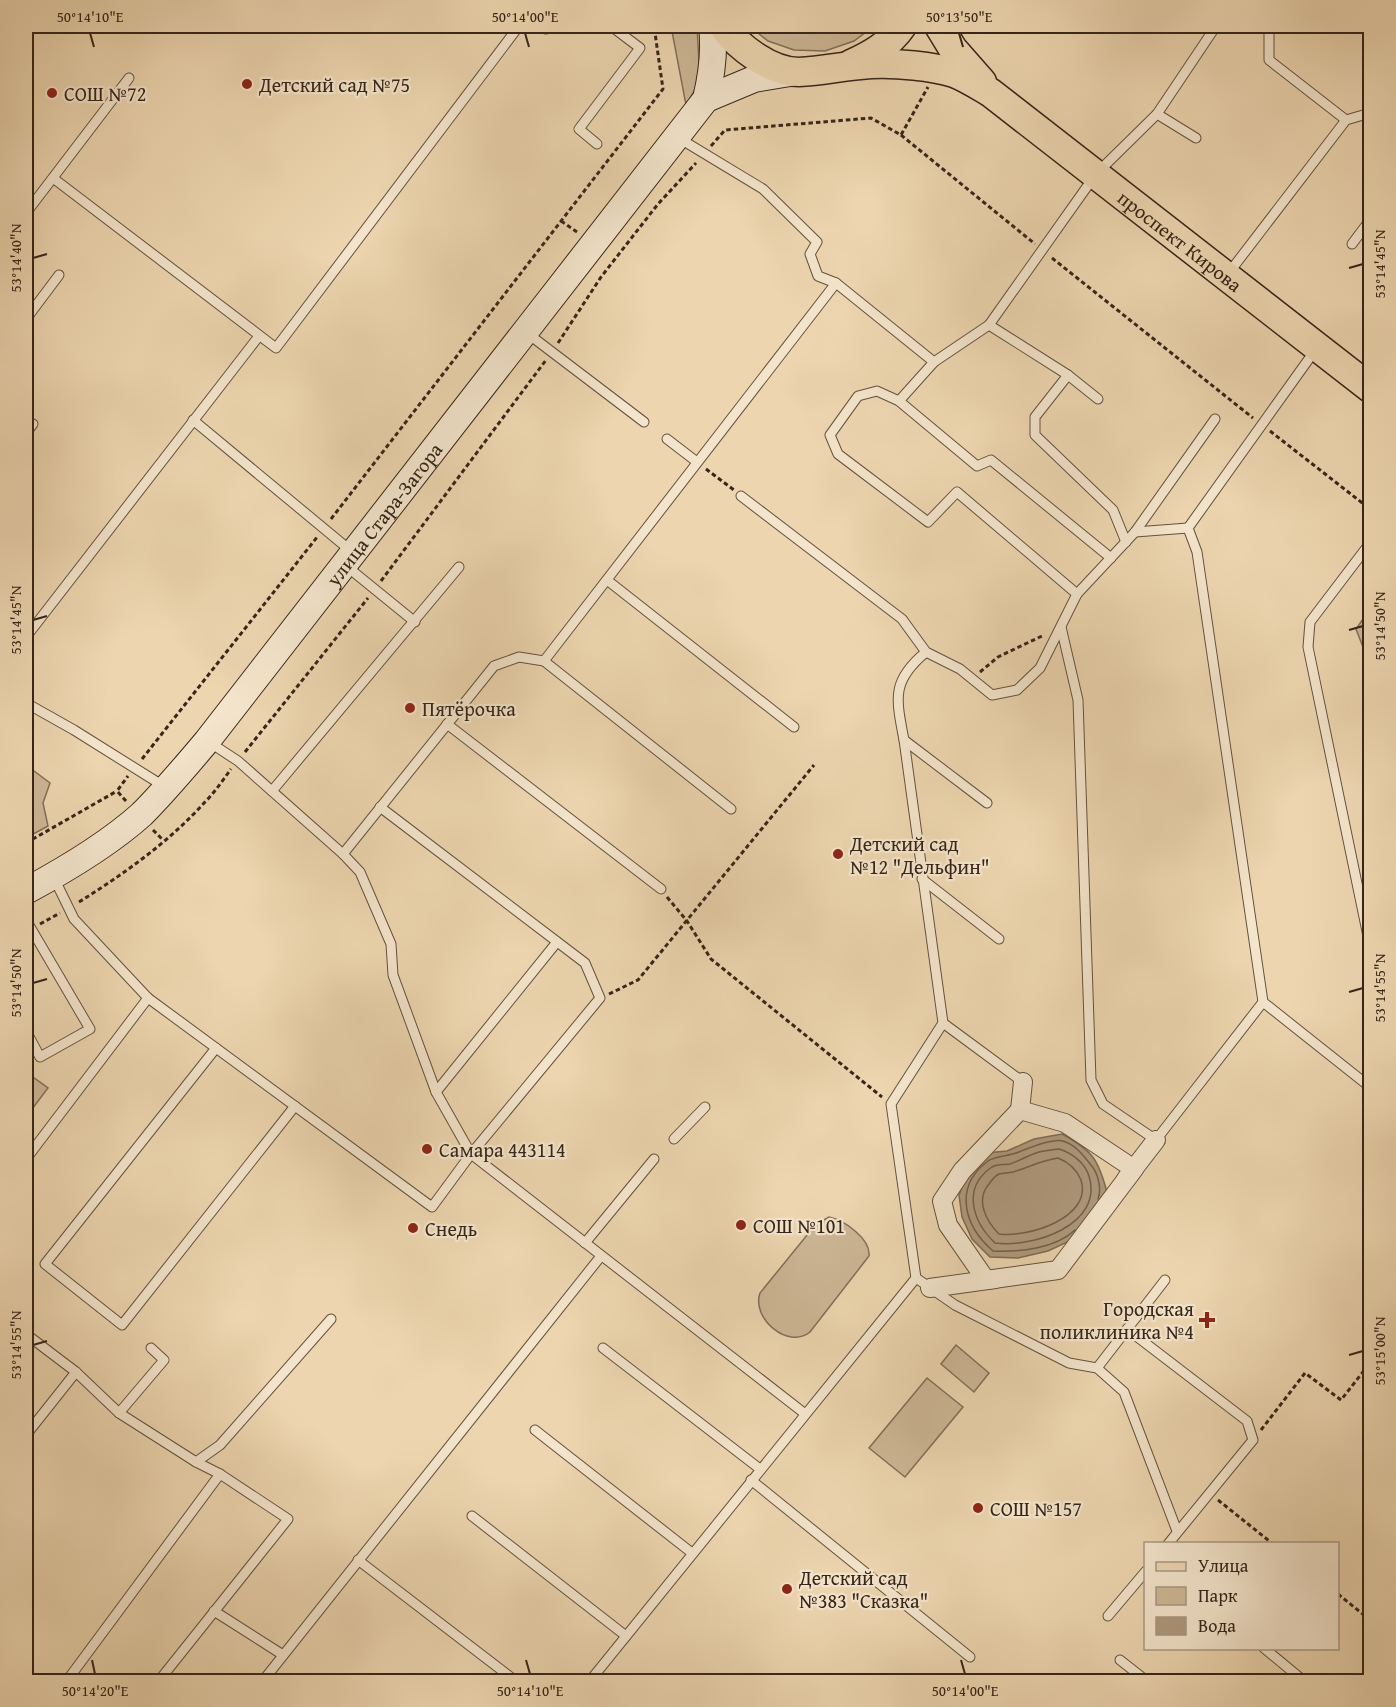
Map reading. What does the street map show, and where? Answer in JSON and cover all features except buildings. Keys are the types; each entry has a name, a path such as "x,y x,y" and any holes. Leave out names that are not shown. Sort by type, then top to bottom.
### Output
{"main road":[{"path":"706,99 711,79 714,44 712,26"},
{"path":"723,26 732,38 749,53 766,63 796,72"},
{"path":"840,69 873,54 902,26"},
{"path":"939,26 953,49 991,93"},
{"path":"706,99 754,79 873,64 936,69 955,74 991,93"},
{"name":"проспект Кирова","path":"991,93 1371,388"},
{"name":"улица Стара-Загора","path":"26,891 89,853 140,815 167,788 207,741 706,99"}],"street":[{"path":"986,1280 948,1225 942,1201 962,1171 1020,1110 1023,1082"},
{"path":"1020,1110 1065,1123 1134,1169"},
{"path":"923,1283 986,1280 1058,1270 1156,1140"}],"lane":[{"path":"53,178 276,348 519,26"},
{"path":"538,26 546,29 554,26"},
{"path":"597,144 579,129 640,48 611,26"},
{"path":"899,400 934,362 989,325 1096,174 1157,114 1216,26"},
{"path":"1269,26 1269,60 1346,120"},
{"path":"26,213 129,78"},
{"path":"1227,275 1346,120 1371,113"},
{"path":"1157,114 1196,138"},
{"path":"676,136 763,189 817,242 810,254 818,276 836,283 934,362"},
{"path":"1352,244 1371,220"},
{"path":"26,319 59,275"},
{"path":"544,661 836,283"},
{"path":"989,325 1068,375 1098,399"},
{"path":"525,331 644,422"},
{"path":"26,637 259,336"},
{"path":"1188,528 1318,347"},
{"path":"1068,375 1035,417 1035,435 1113,510 1126,542"},
{"path":"1077,594 957,492 928,522 838,454 830,435 858,396 878,391 899,400 977,466 991,460 1111,558"},
{"path":"741,496 902,619 926,652 960,669 992,695 1017,690 1040,668 1077,594 1135,532 1215,419"},
{"path":"193,420 324,529 375,589 415,622"},
{"path":"26,433 33,424"},
{"path":"667,439 697,462"},
{"path":"1135,532 1188,528"},
{"path":"1188,528 1197,552 1263,1002 1371,1087"},
{"path":"1371,543 1310,622 1308,647 1371,946"},
{"path":"272,791 459,567"},
{"path":"607,580 794,727"},
{"path":"1061,627 1078,700 1091,1080 1103,1104 1156,1140 1263,1002"},
{"path":"926,652 912,663 900,680 897,706 904,740 943,1023 891,1104 923,1283 955,1305 1068,1363 1097,1368 1124,1392 1177,1531"},
{"path":"343,854 494,666 519,657 544,661 731,809"},
{"path":"27,706 74,729 167,788"},
{"path":"447,724 661,889"},
{"path":"904,740 987,803"},
{"path":"207,741 238,761 343,854 360,872 391,944 393,975 436,1092 471,1154 804,1413"},
{"path":"53,876 67,909 74,919 148,998 432,1207 471,1154 600,998 585,963 380,807"},
{"path":"922,879 999,939"},
{"path":"26,1031 40,1057 90,1029 28,924"},
{"path":"436,1092 557,942"},
{"path":"26,1159 148,998"},
{"path":"943,1023 1023,1082"},
{"path":"131,1332 45,1264 216,1048"},
{"path":"122,1325 295,1106"},
{"path":"674,1139 705,1107"},
{"path":"585,1243 654,1159"},
{"path":"262,1682 602,1256"},
{"path":"1097,1368 1165,1280"},
{"path":"589,1682 804,1413 923,1283"},
{"path":"196,1462 220,1445 331,1319"},
{"path":"1127,1329 1247,1421 1253,1440 1169,1542"},
{"path":"26,1334 76,1372 119,1413 196,1462 220,1474 288,1519 160,1681"},
{"path":"119,1413 164,1360 152,1348"},
{"path":"603,1348 760,1469"},
{"path":"26,1435 76,1372"},
{"path":"535,1430 692,1553"},
{"path":"66,1682 220,1474"},
{"path":"751,1480 970,1657"},
{"path":"472,1516 626,1636"},
{"path":"358,1560 514,1680"},
{"path":"1108,1616 1144,1573"},
{"path":"214,1611 283,1655"},
{"path":"1266,1650 1305,1682"},
{"path":"1120,1660 1148,1682"}],"path":[{"path":"26,843 117,791 324,529 663,89 654,26"},
{"path":"901,135 936,69"},
{"path":"28,924 67,909 110,883 163,841 205,802 375,589 552,352 601,277 658,204 724,130 871,118 901,135 1371,509"},
{"path":"697,462 741,496"},
{"path":"972,680 998,657 1061,627"},
{"path":"600,998 638,980 814,765"},
{"path":"117,791 163,841"},
{"path":"661,889 687,921 711,959 891,1104"},
{"path":"1253,1440 1305,1373 1341,1400 1371,1363"},
{"path":"1209,1493 1270,1542"},
{"path":"1339,1595 1371,1620"}],"green space":[{"path":"671,26 697,26 700,81 686,105"},
{"path":"749,26 874,26 854,41 825,51 794,50 768,41"},
{"path":"1370,609 1370,665 1356,629"},
{"path":"26,765 50,783 43,803 48,826 26,838"},
{"path":"26,1072 48,1088 26,1117"},
{"path":"829,1217 855,1231 866,1243 869,1256 810,1332 801,1337 782,1334 773,1329 761,1312 760,1293 816,1224"},
{"path":"956,1345 989,1373 974,1392 941,1364"},
{"path":"927,1378 963,1407 905,1477 869,1448"}],"water":[{"path":"1062,1134 1093,1157 1101,1171 1107,1192 1074,1239 1048,1251 1018,1258 990,1257 972,1239 962,1217 959,1195 968,1173 986,1153 1007,1151 1034,1139"}],"place":[{"name":"Детский сад №75","path":"247,84"},
{"name":"СОШ №72","path":"52,93"},
{"name":"Пятёрочка","path":"410,708"},
{"name":"Детский сад №12 \"Дельфин\"","path":"838,854"},
{"name":"Самара 443114","path":"427,1149"},
{"name":"СОШ №101","path":"741,1225"},
{"name":"Снедь","path":"413,1228"},
{"name":"Городская поликлиника №4","path":"1207,1320"},
{"name":"СОШ №157","path":"978,1508"},
{"name":"Детский сад №383 \"Сказка\"","path":"787,1589"}]}
